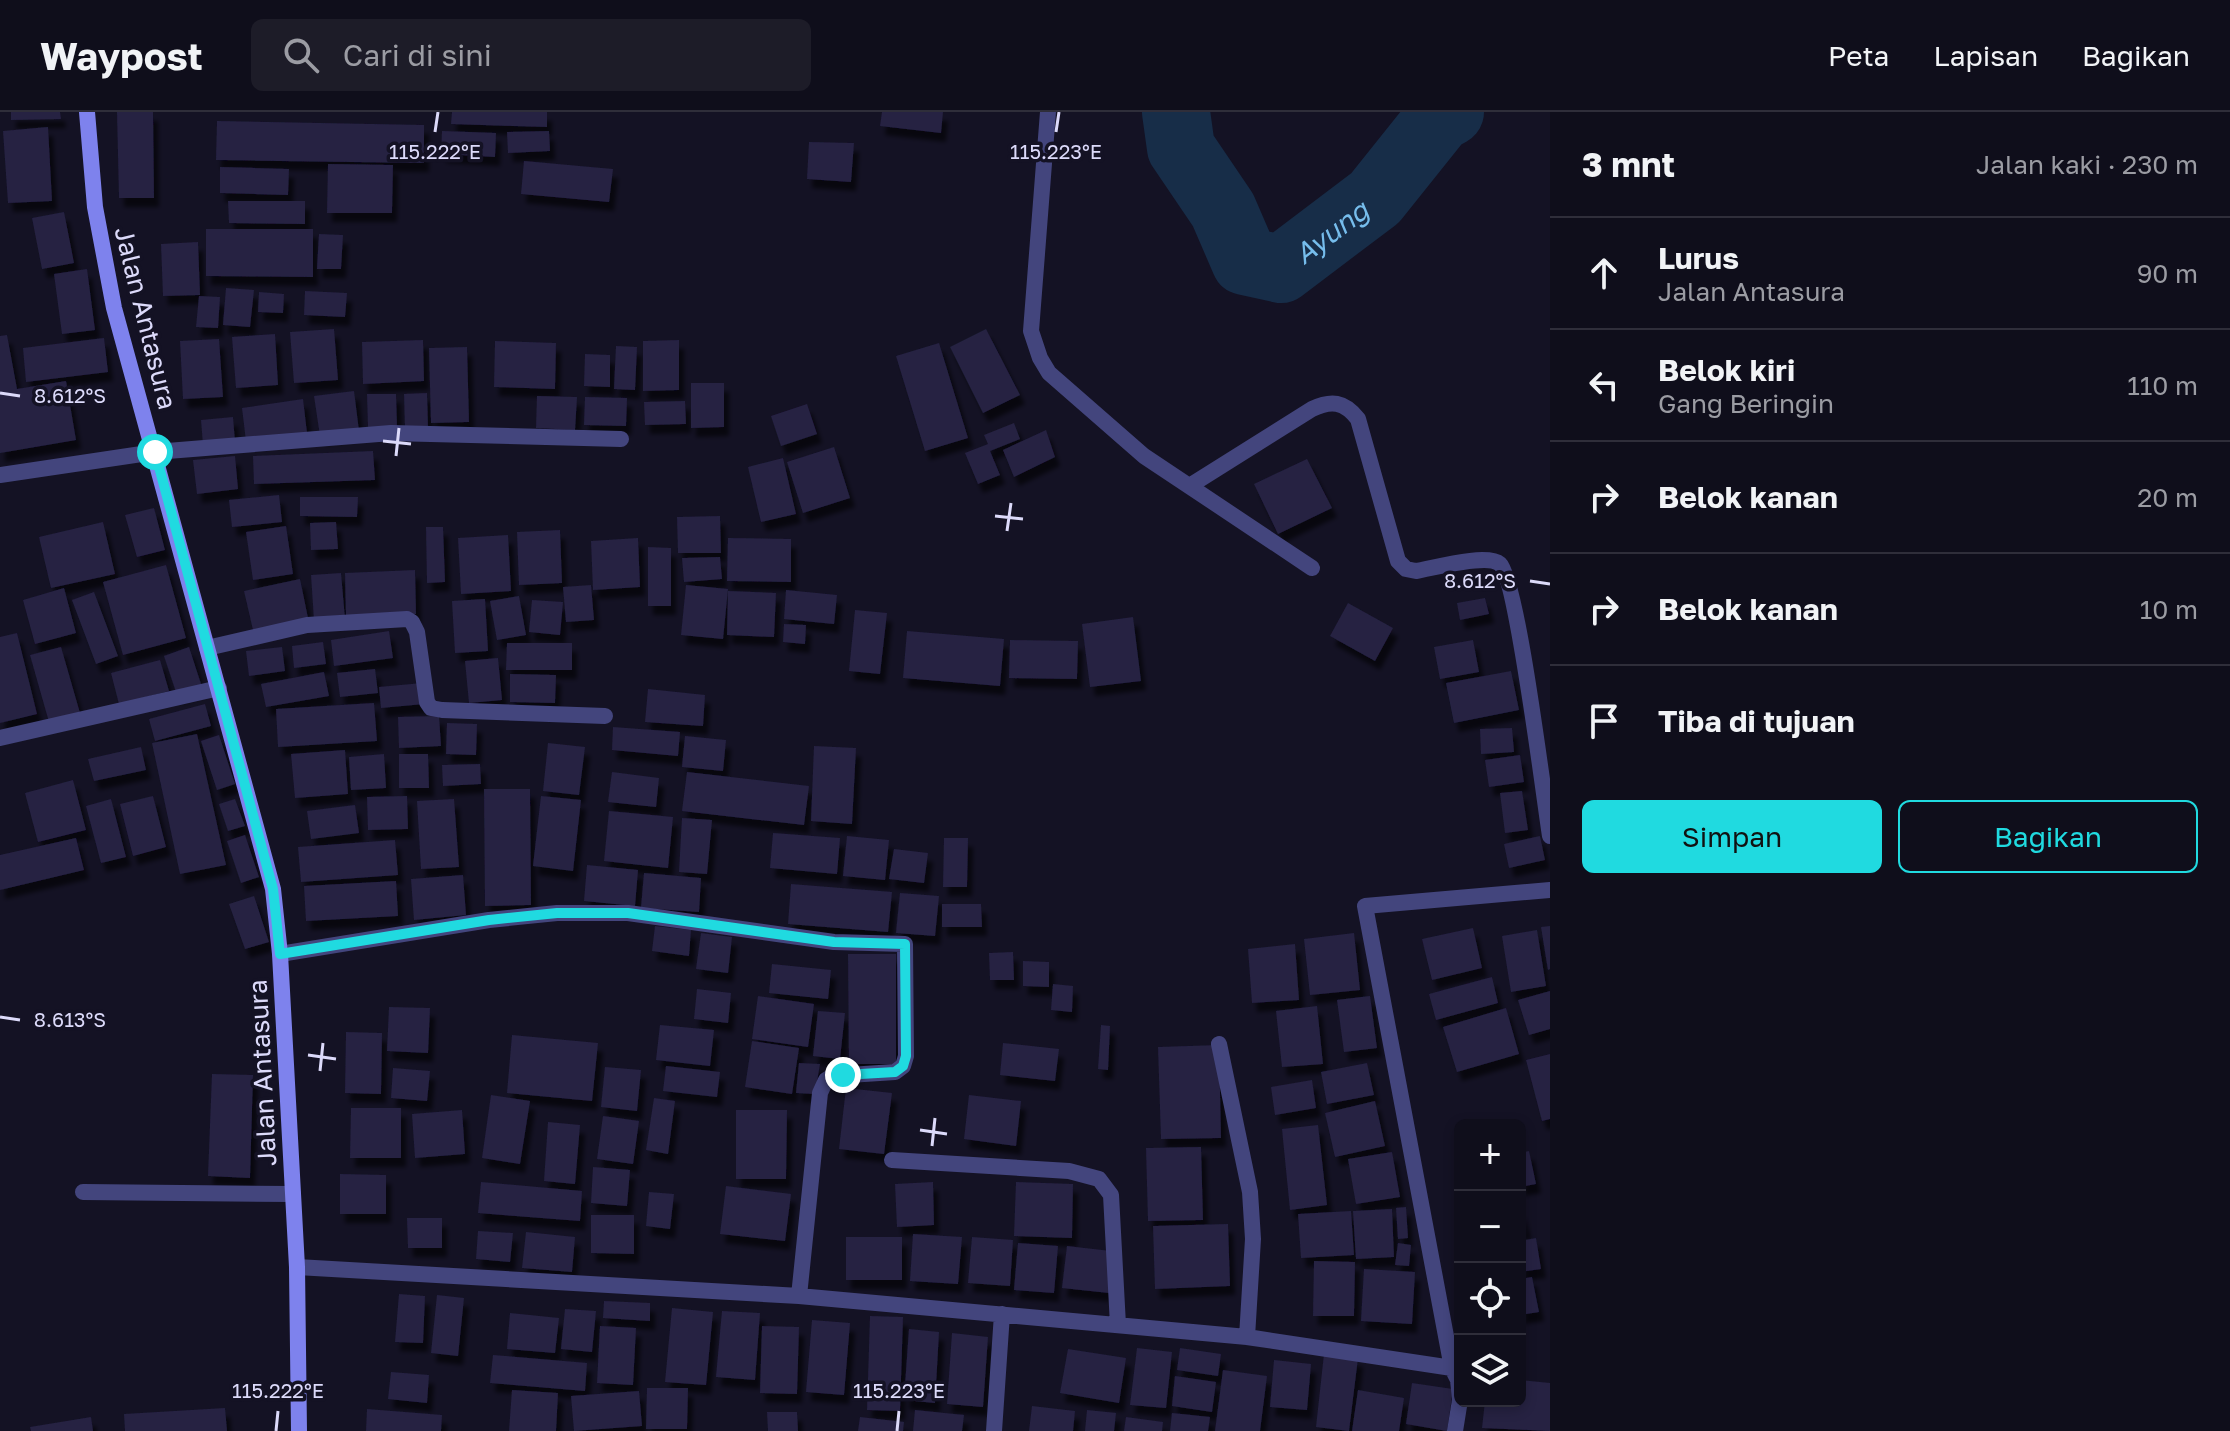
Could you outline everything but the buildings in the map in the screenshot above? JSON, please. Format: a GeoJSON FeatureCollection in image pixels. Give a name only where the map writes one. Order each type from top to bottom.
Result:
{"type":"FeatureCollection","features":[{"type":"Feature","properties":{"kind":"main road","name":"Jalan Antasura"},"geometry":{"type":"LineString","coordinates":[[87,112],[95,207],[114,308],[273,889],[280,954],[297,1267],[299,1431]]}},
{"type":"Feature","properties":{"kind":"street"},"geometry":{"type":"LineString","coordinates":[[1048,112],[1031,331],[1040,358],[1060,384],[1144,456],[1312,568]]}},
{"type":"Feature","properties":{"kind":"street"},"geometry":{"type":"LineString","coordinates":[[1191,485],[1312,409],[1326,403],[1338,403],[1350,409],[1358,419],[1398,561],[1406,569],[1416,571],[1486,558],[1498,562],[1506,573],[1519,632],[1550,836]]}},
{"type":"Feature","properties":{"kind":"street"},"geometry":{"type":"LineString","coordinates":[[0,475],[155,452],[391,433],[621,439]]}},
{"type":"Feature","properties":{"kind":"street"},"geometry":{"type":"LineString","coordinates":[[207,648],[307,625],[407,619],[417,632],[427,702],[431,708],[605,716]]}},
{"type":"Feature","properties":{"kind":"street"},"geometry":{"type":"LineString","coordinates":[[0,738],[219,688]]}},
{"type":"Feature","properties":{"kind":"street"},"geometry":{"type":"LineString","coordinates":[[1454,1372],[1365,906],[1550,890]]}},
{"type":"Feature","properties":{"kind":"street"},"geometry":{"type":"LineString","coordinates":[[280,954],[489,920],[557,913],[628,913],[834,942],[905,944],[906,1056],[903,1066],[895,1072],[833,1076],[826,1080],[820,1093],[799,1296]]}},
{"type":"Feature","properties":{"kind":"street"},"geometry":{"type":"LineString","coordinates":[[1219,1044],[1250,1192],[1253,1239],[1247,1337]]}},
{"type":"Feature","properties":{"kind":"street"},"geometry":{"type":"LineString","coordinates":[[892,1160],[1069,1171],[1099,1179],[1111,1195],[1118,1325]]}},
{"type":"Feature","properties":{"kind":"street"},"geometry":{"type":"LineString","coordinates":[[83,1192],[293,1194]]}},
{"type":"Feature","properties":{"kind":"street"},"geometry":{"type":"LineString","coordinates":[[297,1267],[799,1296],[1247,1337],[1452,1368]]}},
{"type":"Feature","properties":{"kind":"street"},"geometry":{"type":"LineString","coordinates":[[994,1431],[1002,1314]]}},
{"type":"Feature","properties":{"kind":"street"},"geometry":{"type":"LineString","coordinates":[[1455,1431],[1459,1407]]}},
{"type":"Feature","properties":{"kind":"waterway","name":"Ayung"},"geometry":{"type":"LineString","coordinates":[[1176,112],[1181,148],[1223,210],[1245,261],[1281,269],[1375,198],[1439,118],[1450,112]]}},
{"type":"Feature","properties":{"kind":"route"},"geometry":{"type":"LineString","coordinates":[[155,452],[273,889],[280,954],[489,920],[557,913],[628,913],[834,942],[905,944],[906,1056],[903,1066],[895,1072],[843,1075]]}}]}
